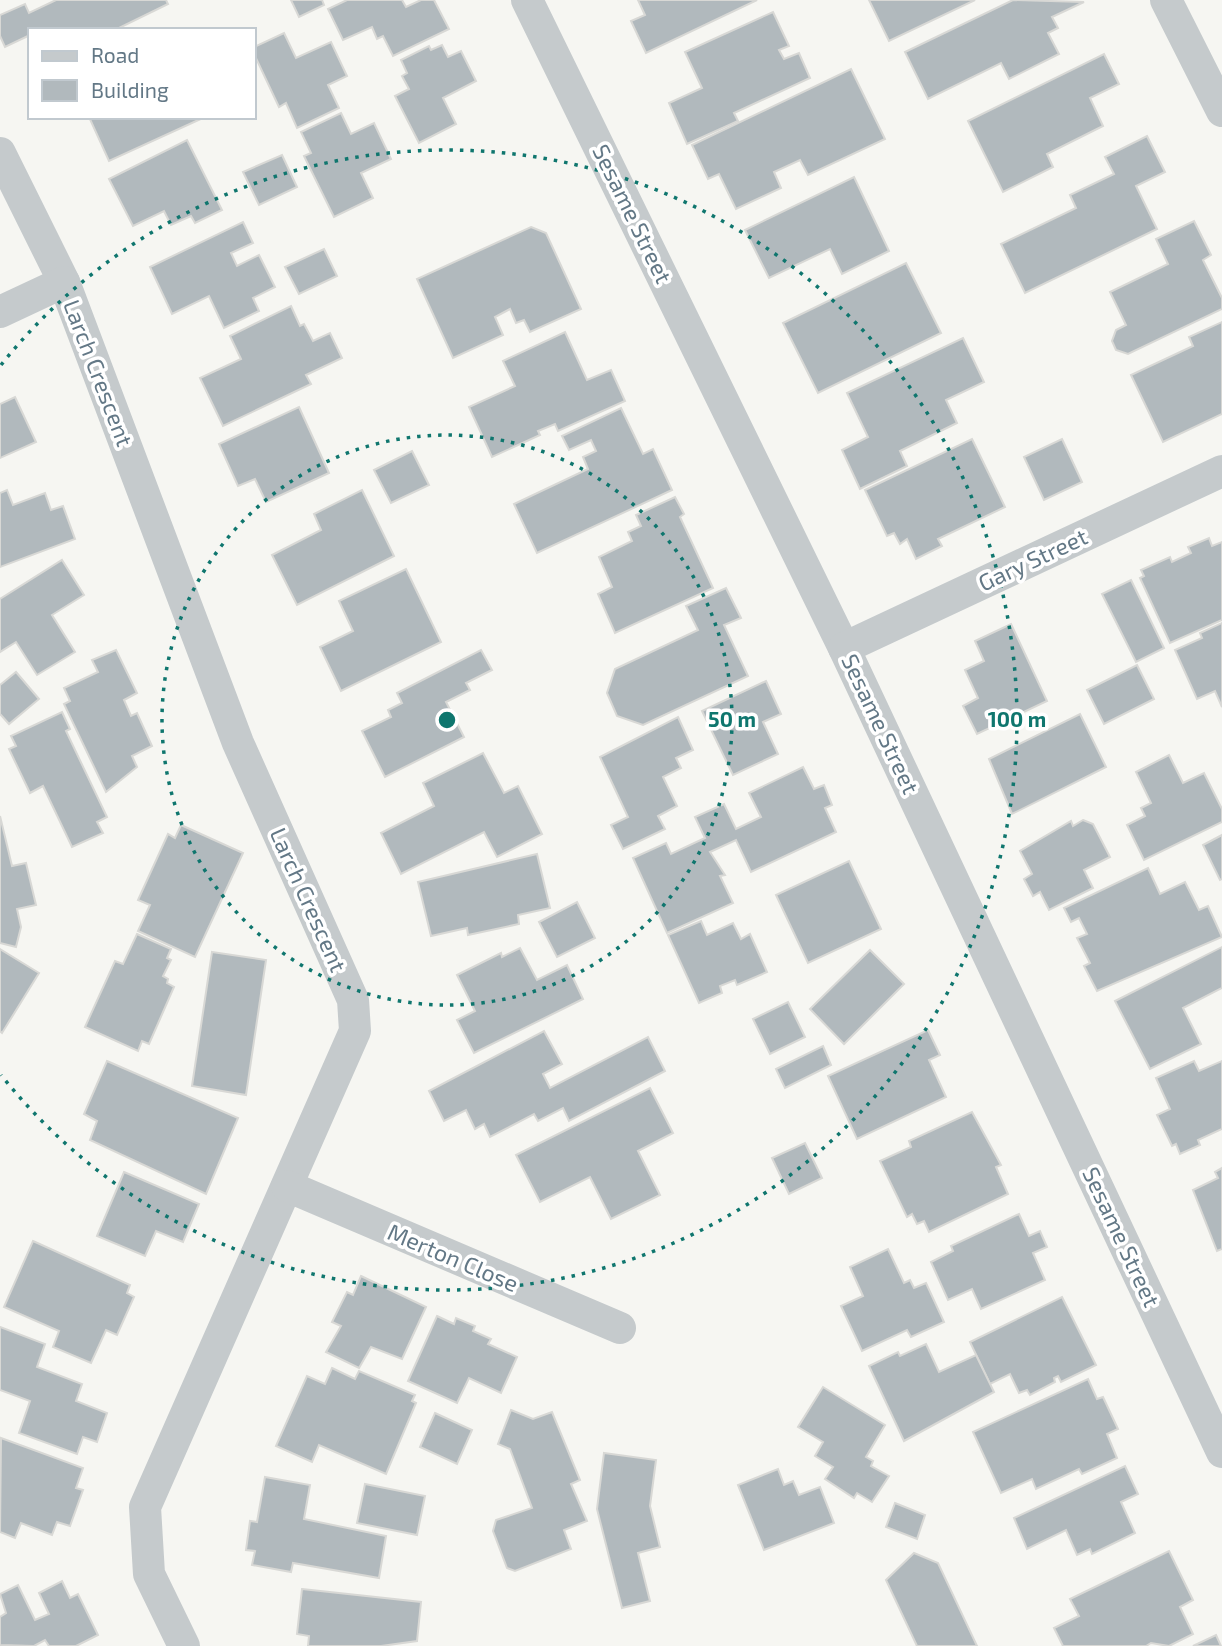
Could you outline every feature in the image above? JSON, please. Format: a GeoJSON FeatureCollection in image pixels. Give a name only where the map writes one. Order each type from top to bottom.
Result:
{"type":"FeatureCollection","features":[{"type":"Feature","properties":{"kind":"street","name":"Sesame Street"},"geometry":{"type":"LineString","coordinates":[[527,0],[844,648],[1222,1452]]}},
{"type":"Feature","properties":{"kind":"street"},"geometry":{"type":"LineString","coordinates":[[1166,0],[1222,111]]}},
{"type":"Feature","properties":{"kind":"street","name":"Larch Crescent"},"geometry":{"type":"LineString","coordinates":[[0,153],[64,282],[238,743],[353,1000],[355,1031],[145,1507],[149,1574],[184,1646]]}},
{"type":"Feature","properties":{"kind":"street"},"geometry":{"type":"LineString","coordinates":[[0,312],[64,282]]}},
{"type":"Feature","properties":{"kind":"street","name":"Gary Street"},"geometry":{"type":"LineString","coordinates":[[844,648],[1222,471]]}},
{"type":"Feature","properties":{"kind":"street","name":"Merton Close"},"geometry":{"type":"LineString","coordinates":[[287,1186],[620,1328]]}},
{"type":"Feature","properties":{"kind":"building"},"geometry":{"type":"Polygon","coordinates":[[[56,0],[166,0],[168,4],[119,28],[28,28],[28,36],[5,47],[0,36],[0,15],[25,4],[29,13],[56,0]]]}},
{"type":"Feature","properties":{"kind":"building"},"geometry":{"type":"Polygon","coordinates":[[[291,0],[322,0],[324,5],[299,17],[291,0]]]}},
{"type":"Feature","properties":{"kind":"building"},"geometry":{"type":"Polygon","coordinates":[[[347,0],[402,0],[406,7],[421,0],[434,0],[449,29],[393,56],[383,36],[377,39],[372,27],[343,40],[328,9],[347,0]]]}},
{"type":"Feature","properties":{"kind":"building"},"geometry":{"type":"Polygon","coordinates":[[[638,0],[757,0],[646,53],[631,21],[645,15],[638,0]]]}},
{"type":"Feature","properties":{"kind":"building"},"geometry":{"type":"Polygon","coordinates":[[[869,0],[975,0],[889,41],[869,0]]]}},
{"type":"Feature","properties":{"kind":"building"},"geometry":{"type":"Polygon","coordinates":[[[1013,0],[1084,2],[1052,17],[1058,28],[1048,33],[1059,54],[1009,79],[1001,63],[928,99],[905,52],[1013,0]]]}},
{"type":"Feature","properties":{"kind":"building"},"geometry":{"type":"Polygon","coordinates":[[[773,12],[789,46],[779,50],[784,59],[799,53],[810,78],[734,113],[738,121],[687,144],[669,103],[702,88],[685,52],[773,12]]]}},
{"type":"Feature","properties":{"kind":"building"},"geometry":{"type":"Polygon","coordinates":[[[284,33],[296,58],[331,42],[347,76],[328,85],[339,108],[297,128],[286,103],[279,107],[256,58],[256,46],[284,33]]]}},
{"type":"Feature","properties":{"kind":"building"},"geometry":{"type":"Polygon","coordinates":[[[442,45],[448,57],[461,51],[476,81],[443,98],[456,124],[419,143],[395,96],[409,89],[402,76],[407,73],[401,60],[429,46],[431,50],[442,45]]]}},
{"type":"Feature","properties":{"kind":"building"},"geometry":{"type":"Polygon","coordinates":[[[1104,54],[1119,84],[1090,98],[1103,126],[1047,154],[1053,167],[1003,192],[968,121],[1104,54]]]}},
{"type":"Feature","properties":{"kind":"building"},"geometry":{"type":"Polygon","coordinates":[[[851,69],[885,139],[808,175],[800,160],[774,172],[781,188],[736,209],[719,174],[708,179],[692,145],[851,69]]]}},
{"type":"Feature","properties":{"kind":"building"},"geometry":{"type":"Polygon","coordinates":[[[341,113],[351,134],[374,123],[391,159],[361,173],[373,198],[334,217],[304,156],[311,153],[301,132],[341,113]]]}},
{"type":"Feature","properties":{"kind":"building"},"geometry":{"type":"Polygon","coordinates":[[[90,119],[201,119],[109,161],[90,119]]]}},
{"type":"Feature","properties":{"kind":"building"},"geometry":{"type":"Polygon","coordinates":[[[1147,136],[1165,172],[1136,186],[1157,229],[1025,293],[1001,244],[1076,208],[1070,195],[1114,174],[1105,157],[1147,136]]]}},
{"type":"Feature","properties":{"kind":"building"},"geometry":{"type":"Polygon","coordinates":[[[187,140],[222,210],[195,223],[191,216],[171,225],[164,211],[133,226],[109,179],[187,140]]]}},
{"type":"Feature","properties":{"kind":"building"},"geometry":{"type":"Polygon","coordinates":[[[282,155],[297,187],[259,205],[243,172],[282,155]]]}},
{"type":"Feature","properties":{"kind":"building"},"geometry":{"type":"Polygon","coordinates":[[[854,177],[889,251],[842,274],[830,249],[769,278],[745,230],[854,177]]]}},
{"type":"Feature","properties":{"kind":"building"},"geometry":{"type":"Polygon","coordinates":[[[1194,221],[1211,255],[1203,260],[1222,298],[1222,309],[1128,354],[1116,350],[1112,341],[1116,330],[1126,325],[1110,292],[1168,264],[1156,239],[1194,221]]]}},
{"type":"Feature","properties":{"kind":"building"},"geometry":{"type":"Polygon","coordinates":[[[243,222],[253,243],[231,253],[237,266],[259,255],[275,287],[253,298],[259,311],[224,328],[209,296],[172,314],[150,267],[243,222]]]}},
{"type":"Feature","properties":{"kind":"building"},"geometry":{"type":"Polygon","coordinates":[[[531,227],[546,233],[581,309],[530,332],[524,320],[516,323],[510,309],[495,317],[503,335],[453,358],[417,279],[531,227]]]}},
{"type":"Feature","properties":{"kind":"building"},"geometry":{"type":"Polygon","coordinates":[[[324,249],[337,276],[299,294],[285,267],[324,249]]]}},
{"type":"Feature","properties":{"kind":"building"},"geometry":{"type":"Polygon","coordinates":[[[906,263],[941,333],[818,393],[783,323],[906,263]]]}},
{"type":"Feature","properties":{"kind":"building"},"geometry":{"type":"Polygon","coordinates":[[[291,306],[300,326],[304,324],[313,341],[330,333],[342,358],[306,375],[311,384],[223,426],[200,378],[241,359],[230,336],[291,306]]]}},
{"type":"Feature","properties":{"kind":"building"},"geometry":{"type":"Polygon","coordinates":[[[1222,322],[1222,414],[1163,442],[1131,375],[1193,346],[1189,337],[1222,322]]]}},
{"type":"Feature","properties":{"kind":"building"},"geometry":{"type":"Polygon","coordinates":[[[565,332],[587,380],[611,370],[625,401],[558,431],[555,424],[538,431],[540,435],[492,457],[469,407],[515,386],[503,361],[565,332]]]}},
{"type":"Feature","properties":{"kind":"building"},"geometry":{"type":"Polygon","coordinates":[[[963,338],[984,382],[946,400],[957,423],[900,451],[907,466],[860,489],[842,450],[868,437],[847,393],[963,338]]]}},
{"type":"Feature","properties":{"kind":"building"},"geometry":{"type":"Polygon","coordinates":[[[15,397],[36,442],[0,458],[0,404],[15,397]]]}},
{"type":"Feature","properties":{"kind":"building"},"geometry":{"type":"Polygon","coordinates":[[[299,407],[329,473],[266,502],[255,479],[238,486],[219,444],[299,407]]]}},
{"type":"Feature","properties":{"kind":"building"},"geometry":{"type":"Polygon","coordinates":[[[621,408],[643,454],[653,449],[672,490],[537,553],[514,504],[588,469],[583,457],[596,451],[591,440],[569,450],[562,436],[621,408]]]}},
{"type":"Feature","properties":{"kind":"building"},"geometry":{"type":"Polygon","coordinates":[[[972,439],[1005,507],[938,539],[942,546],[916,559],[907,539],[900,544],[894,533],[887,536],[865,490],[972,439]]]}},
{"type":"Feature","properties":{"kind":"building"},"geometry":{"type":"Polygon","coordinates":[[[1062,439],[1082,482],[1044,500],[1024,457],[1062,439]]]}},
{"type":"Feature","properties":{"kind":"building"},"geometry":{"type":"Polygon","coordinates":[[[412,451],[429,485],[391,503],[374,470],[412,451]]]}},
{"type":"Feature","properties":{"kind":"building"},"geometry":{"type":"Polygon","coordinates":[[[7,490],[13,505],[45,493],[51,510],[63,506],[75,539],[0,567],[0,493],[7,490]]]}},
{"type":"Feature","properties":{"kind":"building"},"geometry":{"type":"Polygon","coordinates":[[[362,490],[394,556],[297,605],[272,555],[321,530],[314,514],[362,490]]]}},
{"type":"Feature","properties":{"kind":"building"},"geometry":{"type":"Polygon","coordinates":[[[675,497],[684,514],[680,517],[713,588],[615,633],[598,594],[612,587],[599,557],[632,541],[628,532],[641,526],[636,515],[675,497]]]}},
{"type":"Feature","properties":{"kind":"building"},"geometry":{"type":"Polygon","coordinates":[[[1209,538],[1212,546],[1222,542],[1222,620],[1170,643],[1140,578],[1144,576],[1141,570],[1170,557],[1172,562],[1191,553],[1188,547],[1209,538]]]}},
{"type":"Feature","properties":{"kind":"building"},"geometry":{"type":"Polygon","coordinates":[[[62,560],[84,595],[52,615],[75,652],[37,675],[16,642],[0,652],[0,599],[62,560]]]}},
{"type":"Feature","properties":{"kind":"building"},"geometry":{"type":"Polygon","coordinates":[[[406,569],[441,642],[341,691],[320,647],[353,631],[339,601],[406,569]]]}},
{"type":"Feature","properties":{"kind":"building"},"geometry":{"type":"Polygon","coordinates":[[[1131,580],[1164,648],[1136,662],[1102,594],[1131,580]]]}},
{"type":"Feature","properties":{"kind":"building"},"geometry":{"type":"Polygon","coordinates":[[[726,588],[741,618],[724,625],[748,676],[643,725],[617,716],[607,693],[615,669],[698,630],[686,606],[726,588]]]}},
{"type":"Feature","properties":{"kind":"building"},"geometry":{"type":"Polygon","coordinates":[[[1222,623],[1222,707],[1215,691],[1197,699],[1175,650],[1202,638],[1200,633],[1222,623]]]}},
{"type":"Feature","properties":{"kind":"building"},"geometry":{"type":"Polygon","coordinates":[[[1011,624],[1047,701],[977,734],[963,706],[978,698],[965,670],[984,661],[975,641],[1011,624]]]}},
{"type":"Feature","properties":{"kind":"building"},"geometry":{"type":"Polygon","coordinates":[[[116,650],[137,693],[124,700],[131,716],[137,713],[152,746],[132,756],[137,767],[106,792],[64,704],[70,701],[64,688],[98,672],[92,660],[116,650]]]}},
{"type":"Feature","properties":{"kind":"building"},"geometry":{"type":"Polygon","coordinates":[[[481,650],[492,670],[466,683],[470,690],[446,702],[464,737],[385,777],[362,731],[391,717],[388,710],[402,703],[397,693],[481,650]]]}},
{"type":"Feature","properties":{"kind":"building"},"geometry":{"type":"Polygon","coordinates":[[[1137,665],[1154,699],[1104,724],[1087,690],[1137,665]]]}},
{"type":"Feature","properties":{"kind":"building"},"geometry":{"type":"Polygon","coordinates":[[[16,672],[39,699],[9,724],[0,714],[0,685],[16,672]]]}},
{"type":"Feature","properties":{"kind":"building"},"geometry":{"type":"Polygon","coordinates":[[[766,681],[781,714],[763,722],[778,754],[733,775],[702,711],[766,681]]]}},
{"type":"Feature","properties":{"kind":"building"},"geometry":{"type":"Polygon","coordinates":[[[62,712],[70,729],[66,731],[107,817],[97,822],[103,833],[72,847],[43,786],[30,793],[9,749],[16,746],[11,736],[62,712]]]}},
{"type":"Feature","properties":{"kind":"building"},"geometry":{"type":"Polygon","coordinates":[[[1080,714],[1106,767],[1012,814],[989,759],[1080,714]]]}},
{"type":"Feature","properties":{"kind":"building"},"geometry":{"type":"Polygon","coordinates":[[[678,717],[693,750],[676,758],[681,768],[663,777],[677,806],[658,816],[665,829],[623,849],[611,825],[628,817],[600,757],[678,717]]]}},
{"type":"Feature","properties":{"kind":"building"},"geometry":{"type":"Polygon","coordinates":[[[483,753],[504,793],[518,786],[542,834],[497,857],[484,832],[401,874],[381,833],[434,806],[423,783],[483,753]]]}},
{"type":"Feature","properties":{"kind":"building"},"geometry":{"type":"Polygon","coordinates":[[[1169,755],[1183,783],[1204,773],[1222,809],[1222,822],[1144,860],[1127,825],[1145,816],[1141,808],[1151,803],[1136,772],[1169,755]]]}},
{"type":"Feature","properties":{"kind":"building"},"geometry":{"type":"Polygon","coordinates":[[[803,767],[814,789],[824,785],[832,805],[825,808],[836,832],[751,872],[736,840],[710,852],[725,875],[720,876],[733,903],[667,933],[633,858],[666,843],[671,854],[705,838],[695,817],[724,804],[736,829],[761,817],[749,793],[803,767]]]}},
{"type":"Feature","properties":{"kind":"building"},"geometry":{"type":"Polygon","coordinates":[[[0,816],[12,866],[26,863],[36,905],[17,909],[21,927],[16,947],[0,943],[0,816]]]}},
{"type":"Feature","properties":{"kind":"building"},"geometry":{"type":"Polygon","coordinates":[[[1083,820],[1093,824],[1110,857],[1084,870],[1093,888],[1049,910],[1040,892],[1033,896],[1024,879],[1032,874],[1020,851],[1071,821],[1073,826],[1083,820]]]}},
{"type":"Feature","properties":{"kind":"building"},"geometry":{"type":"Polygon","coordinates":[[[181,825],[243,853],[195,957],[138,931],[150,905],[138,900],[168,834],[175,838],[181,825]]]}},
{"type":"Feature","properties":{"kind":"building"},"geometry":{"type":"Polygon","coordinates":[[[1222,835],[1222,879],[1220,880],[1203,845],[1222,835]]]}},
{"type":"Feature","properties":{"kind":"building"},"geometry":{"type":"Polygon","coordinates":[[[537,854],[550,908],[518,915],[519,924],[468,935],[467,928],[431,936],[418,882],[537,854]]]}},
{"type":"Feature","properties":{"kind":"building"},"geometry":{"type":"Polygon","coordinates":[[[849,861],[881,929],[808,963],[776,895],[849,861]]]}},
{"type":"Feature","properties":{"kind":"building"},"geometry":{"type":"Polygon","coordinates":[[[1148,868],[1160,894],[1185,882],[1199,910],[1208,906],[1222,937],[1097,991],[1084,966],[1090,963],[1077,938],[1087,934],[1079,918],[1071,922],[1064,908],[1148,868]]]}},
{"type":"Feature","properties":{"kind":"building"},"geometry":{"type":"Polygon","coordinates":[[[577,902],[595,938],[557,957],[539,922],[577,902]]]}},
{"type":"Feature","properties":{"kind":"building"},"geometry":{"type":"Polygon","coordinates":[[[701,921],[707,935],[733,923],[741,939],[750,934],[767,972],[737,985],[735,980],[720,986],[722,993],[699,1003],[668,935],[701,921]]]}},
{"type":"Feature","properties":{"kind":"building"},"geometry":{"type":"Polygon","coordinates":[[[137,934],[171,949],[167,958],[171,960],[163,976],[168,979],[167,983],[174,987],[149,1044],[142,1041],[138,1051],[85,1027],[115,961],[123,964],[137,934]]]}},
{"type":"Feature","properties":{"kind":"building"},"geometry":{"type":"Polygon","coordinates":[[[1222,947],[1222,988],[1183,1008],[1201,1044],[1150,1069],[1115,1001],[1222,947]]]}},
{"type":"Feature","properties":{"kind":"building"},"geometry":{"type":"Polygon","coordinates":[[[520,948],[537,980],[567,965],[583,999],[474,1053],[457,1020],[475,1011],[457,975],[501,953],[502,957],[520,948]]]}},
{"type":"Feature","properties":{"kind":"building"},"geometry":{"type":"Polygon","coordinates":[[[0,949],[39,973],[2,1033],[0,1031],[0,949]]]}},
{"type":"Feature","properties":{"kind":"building"},"geometry":{"type":"Polygon","coordinates":[[[870,950],[904,984],[844,1044],[810,1009],[870,950]]]}},
{"type":"Feature","properties":{"kind":"building"},"geometry":{"type":"Polygon","coordinates":[[[212,952],[266,960],[246,1095],[192,1086],[212,952]]]}},
{"type":"Feature","properties":{"kind":"building"},"geometry":{"type":"Polygon","coordinates":[[[788,1002],[805,1037],[770,1054],[753,1019],[788,1002]]]}},
{"type":"Feature","properties":{"kind":"building"},"geometry":{"type":"Polygon","coordinates":[[[928,1030],[940,1055],[929,1060],[946,1097],[857,1139],[828,1076],[928,1030]]]}},
{"type":"Feature","properties":{"kind":"building"},"geometry":{"type":"Polygon","coordinates":[[[544,1031],[562,1064],[543,1074],[550,1088],[648,1037],[665,1071],[569,1121],[563,1108],[538,1121],[534,1114],[490,1137],[484,1124],[475,1129],[466,1110],[444,1121],[429,1091],[544,1031]]]}},
{"type":"Feature","properties":{"kind":"building"},"geometry":{"type":"Polygon","coordinates":[[[823,1046],[831,1065],[785,1088],[776,1069],[823,1046]]]}},
{"type":"Feature","properties":{"kind":"building"},"geometry":{"type":"Polygon","coordinates":[[[107,1061],[238,1118],[206,1194],[90,1140],[97,1121],[84,1114],[107,1061]]]}},
{"type":"Feature","properties":{"kind":"building"},"geometry":{"type":"Polygon","coordinates":[[[1194,1061],[1199,1071],[1222,1061],[1222,1129],[1198,1140],[1200,1145],[1180,1154],[1176,1144],[1172,1146],[1157,1115],[1170,1109],[1156,1078],[1194,1061]]]}},
{"type":"Feature","properties":{"kind":"building"},"geometry":{"type":"Polygon","coordinates":[[[650,1088],[673,1133],[638,1151],[660,1195],[611,1219],[590,1177],[540,1202],[516,1155],[650,1088]]]}},
{"type":"Feature","properties":{"kind":"building"},"geometry":{"type":"Polygon","coordinates":[[[972,1112],[1001,1165],[996,1167],[1008,1194],[929,1232],[924,1221],[917,1224],[912,1214],[907,1217],[880,1161],[911,1147],[909,1141],[972,1112]]]}},
{"type":"Feature","properties":{"kind":"building"},"geometry":{"type":"Polygon","coordinates":[[[805,1143],[822,1178],[789,1194],[772,1158],[805,1143]]]}},
{"type":"Feature","properties":{"kind":"building"},"geometry":{"type":"Polygon","coordinates":[[[1222,1168],[1222,1249],[1217,1251],[1193,1190],[1218,1178],[1215,1172],[1222,1168]]]}},
{"type":"Feature","properties":{"kind":"building"},"geometry":{"type":"Polygon","coordinates":[[[124,1172],[199,1204],[183,1242],[156,1231],[145,1256],[97,1236],[124,1172]]]}},
{"type":"Feature","properties":{"kind":"building"},"geometry":{"type":"Polygon","coordinates":[[[1019,1214],[1029,1236],[1040,1231],[1047,1247],[1033,1253],[1045,1280],[981,1309],[972,1289],[948,1300],[931,1262],[953,1251],[951,1246],[1019,1214]]]}},
{"type":"Feature","properties":{"kind":"building"},"geometry":{"type":"Polygon","coordinates":[[[33,1241],[130,1285],[127,1293],[134,1297],[117,1335],[106,1330],[91,1363],[53,1347],[59,1331],[4,1307],[33,1241]]]}},
{"type":"Feature","properties":{"kind":"building"},"geometry":{"type":"Polygon","coordinates":[[[888,1249],[904,1283],[910,1280],[914,1288],[926,1283],[944,1322],[911,1337],[907,1330],[862,1351],[841,1306],[863,1296],[850,1267],[888,1249]]]}},
{"type":"Feature","properties":{"kind":"building"},"geometry":{"type":"Polygon","coordinates":[[[361,1276],[426,1307],[402,1359],[371,1347],[359,1368],[326,1352],[341,1326],[332,1322],[347,1292],[353,1295],[361,1276]]]}},
{"type":"Feature","properties":{"kind":"building"},"geometry":{"type":"Polygon","coordinates":[[[1062,1297],[1096,1365],[1061,1382],[1058,1376],[1054,1378],[1055,1382],[1030,1395],[1027,1390],[1019,1393],[1010,1374],[990,1384],[970,1342],[1062,1297]]]}},
{"type":"Feature","properties":{"kind":"building"},"geometry":{"type":"Polygon","coordinates":[[[437,1316],[454,1324],[456,1318],[475,1326],[473,1331],[491,1339],[488,1344],[517,1357],[501,1393],[469,1378],[457,1403],[408,1381],[437,1316]]]}},
{"type":"Feature","properties":{"kind":"building"},"geometry":{"type":"Polygon","coordinates":[[[0,1327],[45,1344],[37,1367],[82,1384],[76,1401],[107,1413],[97,1442],[83,1437],[77,1454],[19,1433],[30,1401],[0,1390],[0,1327]]]}},
{"type":"Feature","properties":{"kind":"building"},"geometry":{"type":"Polygon","coordinates":[[[926,1344],[939,1372],[976,1355],[994,1392],[904,1441],[869,1366],[898,1352],[900,1356],[926,1344]]]}},
{"type":"Feature","properties":{"kind":"building"},"geometry":{"type":"Polygon","coordinates":[[[332,1368],[355,1379],[359,1371],[415,1395],[412,1401],[416,1403],[386,1474],[319,1445],[312,1462],[276,1446],[307,1376],[325,1384],[332,1368]]]}},
{"type":"Feature","properties":{"kind":"building"},"geometry":{"type":"Polygon","coordinates":[[[1088,1379],[1097,1399],[1103,1397],[1118,1429],[1107,1434],[1117,1458],[1082,1474],[1079,1469],[1036,1489],[1032,1479],[1001,1493],[973,1432],[1088,1379]]]}},
{"type":"Feature","properties":{"kind":"building"},"geometry":{"type":"Polygon","coordinates":[[[823,1387],[885,1425],[866,1457],[873,1461],[871,1466],[889,1476],[872,1502],[857,1493],[854,1498],[825,1479],[833,1467],[815,1456],[823,1442],[798,1427],[823,1387]]]}},
{"type":"Feature","properties":{"kind":"building"},"geometry":{"type":"Polygon","coordinates":[[[511,1410],[533,1419],[552,1412],[580,1480],[571,1484],[587,1521],[564,1530],[571,1549],[515,1571],[507,1568],[493,1531],[496,1520],[532,1508],[510,1449],[498,1444],[511,1410]]]}},
{"type":"Feature","properties":{"kind":"building"},"geometry":{"type":"Polygon","coordinates":[[[435,1413],[472,1430],[457,1464],[420,1447],[435,1413]]]}},
{"type":"Feature","properties":{"kind":"building"},"geometry":{"type":"Polygon","coordinates":[[[1,1438],[83,1468],[76,1488],[83,1490],[70,1526],[57,1522],[52,1535],[21,1523],[15,1538],[0,1532],[1,1438]]]}},
{"type":"Feature","properties":{"kind":"building"},"geometry":{"type":"Polygon","coordinates":[[[604,1453],[656,1460],[650,1506],[660,1547],[638,1553],[650,1601],[622,1608],[597,1509],[604,1453]]]}},
{"type":"Feature","properties":{"kind":"building"},"geometry":{"type":"Polygon","coordinates":[[[1125,1466],[1138,1494],[1121,1502],[1135,1533],[1092,1554],[1090,1549],[1077,1555],[1066,1530],[1027,1549],[1014,1518],[1125,1466]]]}},
{"type":"Feature","properties":{"kind":"building"},"geometry":{"type":"Polygon","coordinates":[[[778,1469],[784,1485],[793,1481],[799,1495],[820,1487],[834,1523],[764,1550],[738,1485],[778,1469]]]}},
{"type":"Feature","properties":{"kind":"building"},"geometry":{"type":"Polygon","coordinates":[[[265,1477],[310,1485],[304,1519],[386,1536],[379,1578],[293,1563],[291,1572],[252,1565],[255,1551],[246,1550],[250,1521],[257,1522],[265,1477]]]}},
{"type":"Feature","properties":{"kind":"building"},"geometry":{"type":"Polygon","coordinates":[[[365,1484],[425,1496],[417,1535],[357,1523],[365,1484]]]}},
{"type":"Feature","properties":{"kind":"building"},"geometry":{"type":"Polygon","coordinates":[[[895,1503],[925,1515],[917,1539],[886,1527],[895,1503]]]}},
{"type":"Feature","properties":{"kind":"building"},"geometry":{"type":"Polygon","coordinates":[[[1169,1551],[1193,1600],[1180,1607],[1193,1634],[1169,1646],[1151,1643],[1146,1646],[1063,1646],[1054,1628],[1079,1616],[1070,1599],[1169,1551]]]}},
{"type":"Feature","properties":{"kind":"building"},"geometry":{"type":"Polygon","coordinates":[[[914,1553],[938,1563],[977,1646],[917,1646],[886,1580],[914,1553]]]}},
{"type":"Feature","properties":{"kind":"building"},"geometry":{"type":"Polygon","coordinates":[[[62,1581],[70,1598],[78,1594],[98,1635],[76,1646],[49,1646],[45,1640],[34,1646],[0,1645],[0,1617],[6,1613],[0,1594],[18,1585],[35,1620],[49,1614],[39,1593],[62,1581]]]}},
{"type":"Feature","properties":{"kind":"building"},"geometry":{"type":"Polygon","coordinates":[[[302,1589],[421,1602],[417,1641],[381,1646],[308,1646],[309,1636],[297,1634],[302,1589]]]}},
{"type":"Feature","properties":{"kind":"building"},"geometry":{"type":"Polygon","coordinates":[[[1216,1635],[1221,1646],[1193,1646],[1216,1635]]]}}]}
